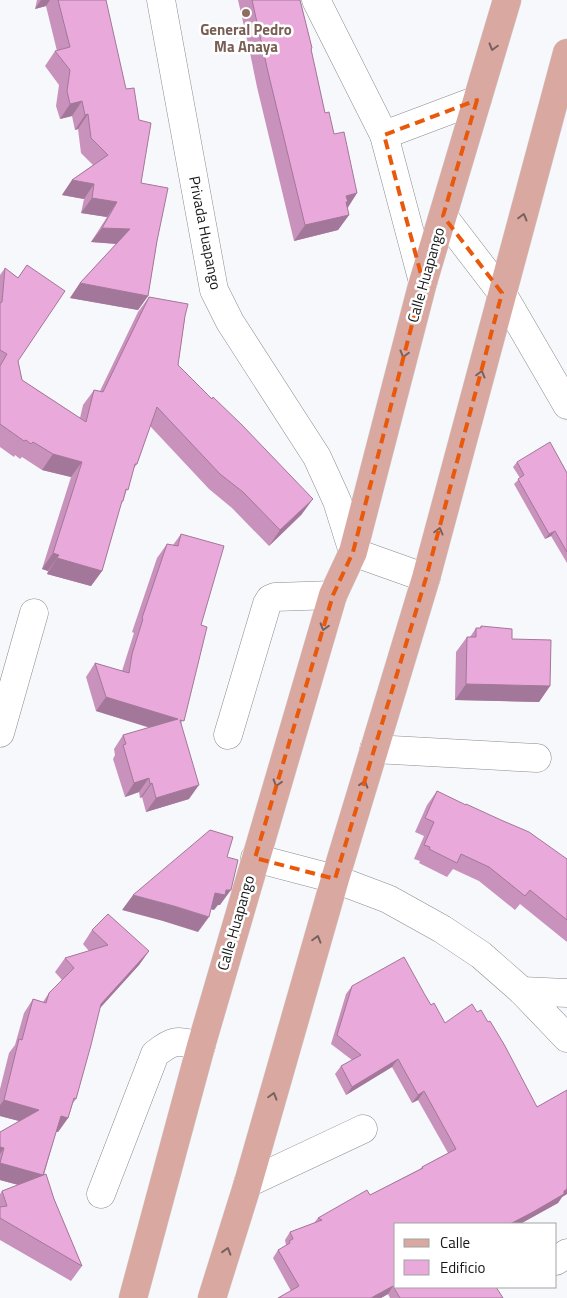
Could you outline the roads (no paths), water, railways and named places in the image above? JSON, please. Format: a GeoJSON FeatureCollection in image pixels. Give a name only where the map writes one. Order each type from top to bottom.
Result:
{"type":"FeatureCollection","features":[{"type":"Feature","properties":{"kind":"main road","name":"Calle Huapango"},"geometry":{"type":"LineString","coordinates":[[133,1298],[201,1046],[255,858],[333,594],[352,552],[423,282],[507,0]]}},
{"type":"Feature","properties":{"kind":"main road"},"geometry":{"type":"LineString","coordinates":[[212,1298],[248,1182],[334,879],[426,578],[567,53]]}},
{"type":"Feature","properties":{"kind":"street","name":"Privada Huapango"},"geometry":{"type":"LineString","coordinates":[[162,0],[214,290],[230,322],[317,457],[337,501],[352,552]]}},
{"type":"Feature","properties":{"kind":"street"},"geometry":{"type":"LineString","coordinates":[[316,0],[384,135],[423,282]]}},
{"type":"Feature","properties":{"kind":"street"},"geometry":{"type":"LineString","coordinates":[[384,135],[477,100]]}},
{"type":"Feature","properties":{"kind":"street"},"geometry":{"type":"LineString","coordinates":[[443,216],[502,293],[567,405]]}},
{"type":"Feature","properties":{"kind":"street"},"geometry":{"type":"LineString","coordinates":[[352,552],[426,578]]}},
{"type":"Feature","properties":{"kind":"street"},"geometry":{"type":"LineString","coordinates":[[228,735],[270,599],[275,597],[333,594]]}},
{"type":"Feature","properties":{"kind":"street"},"geometry":{"type":"LineString","coordinates":[[0,733],[34,613]]}},
{"type":"Feature","properties":{"kind":"street"},"geometry":{"type":"LineString","coordinates":[[374,748],[538,758]]}},
{"type":"Feature","properties":{"kind":"street"},"geometry":{"type":"LineString","coordinates":[[255,858],[334,879],[388,899],[442,929],[481,955],[522,991],[567,1038]]}},
{"type":"Feature","properties":{"kind":"street"},"geometry":{"type":"LineString","coordinates":[[522,991],[567,993]]}},
{"type":"Feature","properties":{"kind":"street"},"geometry":{"type":"LineString","coordinates":[[101,1194],[155,1054],[165,1046],[176,1041],[201,1046]]}},
{"type":"Feature","properties":{"kind":"street"},"geometry":{"type":"LineString","coordinates":[[248,1182],[363,1129]]}},
{"type":"Feature","properties":{"kind":"place","name":"General Pedro Ma Anaya"},"geometry":{"type":"Point","coordinates":[246,13]}}]}
